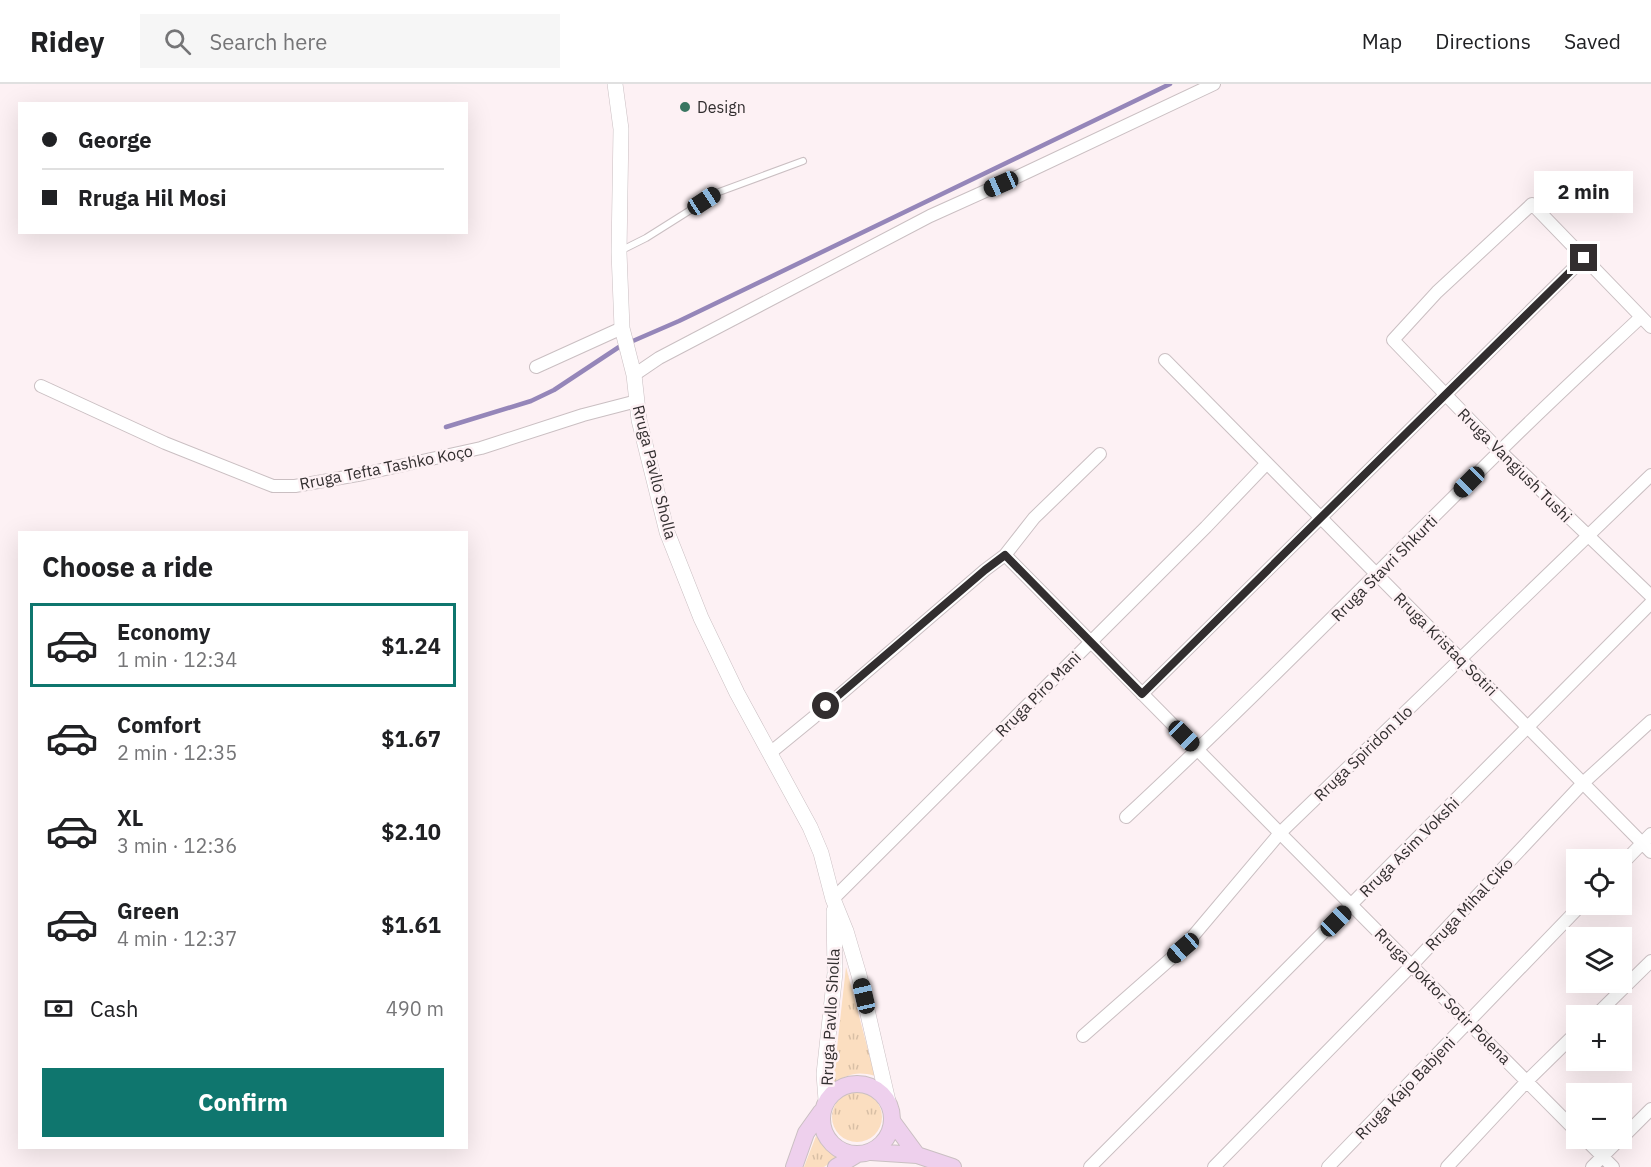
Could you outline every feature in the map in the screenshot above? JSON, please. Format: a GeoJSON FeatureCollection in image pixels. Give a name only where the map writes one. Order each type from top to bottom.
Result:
{"type":"FeatureCollection","features":[{"type":"Feature","properties":{"kind":"main road"},"geometry":{"type":"LineString","coordinates":[[794,1167],[806,1133],[836,1089],[850,1083],[864,1084],[878,1090],[888,1101],[892,1120],[917,1155]]}},
{"type":"Feature","properties":{"kind":"main road"},"geometry":{"type":"LineString","coordinates":[[824,1106],[822,1128],[829,1141],[841,1151],[917,1155],[953,1167]]}},
{"type":"Feature","properties":{"kind":"main road"},"geometry":{"type":"LineString","coordinates":[[836,1167],[882,1144],[889,1133],[892,1120]]}},
{"type":"Feature","properties":{"kind":"street","name":"Rruga Pavllo Sholla"},"geometry":{"type":"LineString","coordinates":[[615,84],[621,129],[619,252],[622,328],[630,358],[639,420],[668,532],[701,618],[737,693],[810,827],[821,853],[833,899],[846,931],[859,975],[888,1101]]}},
{"type":"Feature","properties":{"kind":"street"},"geometry":{"type":"LineString","coordinates":[[633,375],[659,358],[930,216],[1019,177],[1214,84]]}},
{"type":"Feature","properties":{"kind":"street","name":"Rruga Vangjush Tushi"},"geometry":{"type":"LineString","coordinates":[[1584,258],[1532,204],[1437,292],[1393,340],[1500,451],[1651,596]]}},
{"type":"Feature","properties":{"kind":"street"},"geometry":{"type":"LineString","coordinates":[[1142,694],[1584,258],[1651,327]]}},
{"type":"Feature","properties":{"kind":"street","name":"Rruga Stavri Shkurti"},"geometry":{"type":"LineString","coordinates":[[1126,818],[1377,575],[1500,451],[1641,317]]}},
{"type":"Feature","properties":{"kind":"street"},"geometry":{"type":"LineString","coordinates":[[536,367],[622,328]]}},
{"type":"Feature","properties":{"kind":"street","name":"Rruga Kristaq Sotiri"},"geometry":{"type":"LineString","coordinates":[[1165,360],[1583,783],[1648,843]]}},
{"type":"Feature","properties":{"kind":"street","name":"Rruga Tefta Tashko Koço"},"geometry":{"type":"LineString","coordinates":[[41,386],[165,443],[273,486],[295,486],[363,474],[481,448],[583,415],[637,401]]}},
{"type":"Feature","properties":{"kind":"street"},"geometry":{"type":"LineString","coordinates":[[770,753],[1005,555],[1034,518],[1100,454]]}},
{"type":"Feature","properties":{"kind":"street","name":"Rruga Piro Mani"},"geometry":{"type":"LineString","coordinates":[[833,899],[1206,527],[1267,463]]}},
{"type":"Feature","properties":{"kind":"street","name":"Rruga Spiridon Ilo"},"geometry":{"type":"LineString","coordinates":[[1083,1036],[1183,948],[1280,833],[1651,475]]}},
{"type":"Feature","properties":{"kind":"street","name":"Rruga Doktor Sotir Polena"},"geometry":{"type":"LineString","coordinates":[[1005,555],[1352,904],[1467,1024],[1566,1121]]}},
{"type":"Feature","properties":{"kind":"street","name":"Rruga Asim Vokshi"},"geometry":{"type":"LineString","coordinates":[[1090,1167],[1651,603]]}},
{"type":"Feature","properties":{"kind":"street","name":"Rruga Mihal Ciko"},"geometry":{"type":"LineString","coordinates":[[1214,1167],[1411,966],[1583,783],[1651,721]]}},
{"type":"Feature","properties":{"kind":"street"},"geometry":{"type":"LineString","coordinates":[[1632,856],[1648,843]]}},
{"type":"Feature","properties":{"kind":"street","name":"Rruga Pavllo Sholla"},"geometry":{"type":"LineString","coordinates":[[824,1106],[824,1074],[835,973],[833,899]]}},
{"type":"Feature","properties":{"kind":"street","name":"Rruga Kajo Babjeni"},"geometry":{"type":"LineString","coordinates":[[1328,1167],[1571,915]]}},
{"type":"Feature","properties":{"kind":"street"},"geometry":{"type":"LineString","coordinates":[[1606,1005],[1651,961]]}},
{"type":"Feature","properties":{"kind":"street"},"geometry":{"type":"LineString","coordinates":[[1447,1167],[1566,1043]]}},
{"type":"Feature","properties":{"kind":"street"},"geometry":{"type":"LineString","coordinates":[[1632,1127],[1651,1108]]}},
{"type":"Feature","properties":{"kind":"street"},"geometry":{"type":"LineString","coordinates":[[1595,1149],[1613,1167]]}},
{"type":"Feature","properties":{"kind":"street"},"geometry":{"type":"LineString","coordinates":[[1592,1167],[1611,1149]]}},
{"type":"Feature","properties":{"kind":"lane"},"geometry":{"type":"LineString","coordinates":[[619,252],[646,238],[718,192],[802,161]]}},
{"type":"Feature","properties":{"kind":"green space"},"geometry":{"type":"Polygon","coordinates":[[[846,967],[875,1076],[853,1074],[833,1084],[846,967]]]}},
{"type":"Feature","properties":{"kind":"green space"},"geometry":{"type":"Polygon","coordinates":[[[852,1092],[862,1092],[875,1099],[882,1112],[882,1122],[875,1135],[862,1142],[852,1142],[843,1138],[836,1131],[832,1122],[832,1112],[836,1103],[843,1096],[852,1092]]]}},
{"type":"Feature","properties":{"kind":"green space"},"geometry":{"type":"Polygon","coordinates":[[[816,1136],[828,1150],[840,1156],[824,1167],[804,1167],[816,1136]]]}},
{"type":"Feature","properties":{"kind":"waterway"},"geometry":{"type":"LineString","coordinates":[[446,427],[531,401],[554,390],[619,347],[679,321],[1170,84]]}},
{"type":"Feature","properties":{"kind":"place","name":"Design"},"geometry":{"type":"Point","coordinates":[685,107]}},
{"type":"Feature","properties":{"kind":"route"},"geometry":{"type":"LineString","coordinates":[[826,706],[1005,555],[1142,694],[1584,258]]}}]}
